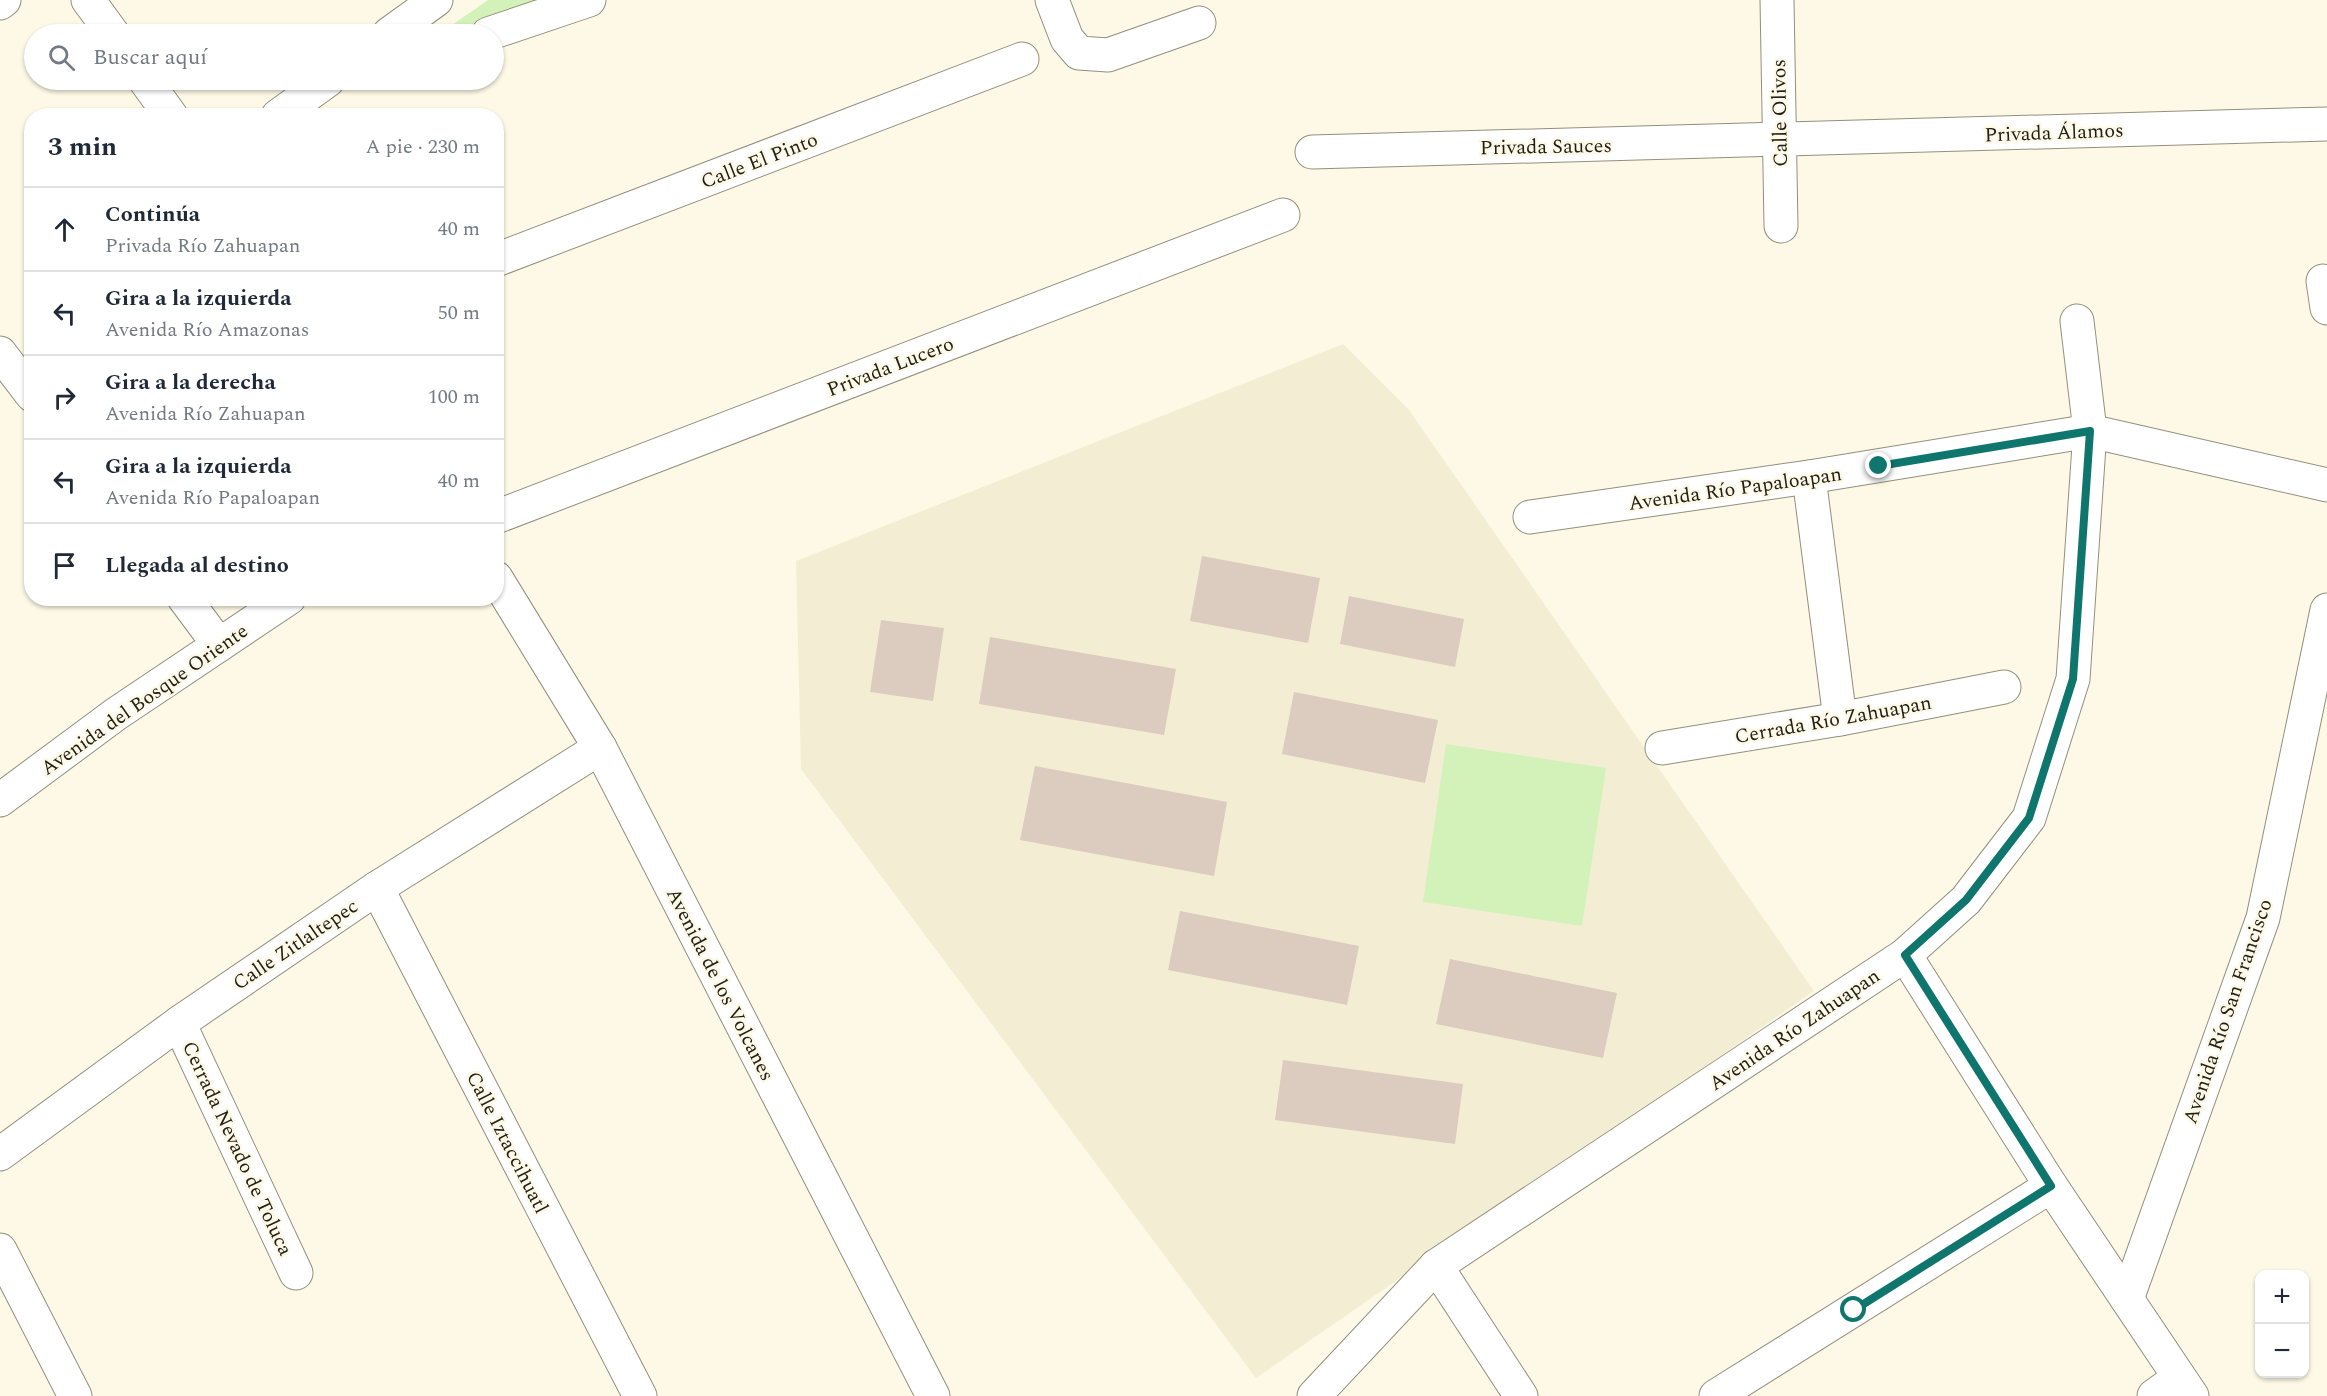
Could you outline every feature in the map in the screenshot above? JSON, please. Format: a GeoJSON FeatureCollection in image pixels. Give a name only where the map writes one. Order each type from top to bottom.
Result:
{"type":"FeatureCollection","features":[{"type":"Feature","properties":{"kind":"street"},"geometry":{"type":"LineString","coordinates":[[0,3],[4,0]]}},
{"type":"Feature","properties":{"kind":"street"},"geometry":{"type":"LineString","coordinates":[[88,0],[106,24]]}},
{"type":"Feature","properties":{"kind":"street"},"geometry":{"type":"LineString","coordinates":[[403,24],[436,0]]}},
{"type":"Feature","properties":{"kind":"street"},"geometry":{"type":"LineString","coordinates":[[504,29],[589,0]]}},
{"type":"Feature","properties":{"kind":"street"},"geometry":{"type":"LineString","coordinates":[[1052,0],[1067,39],[1079,52],[1108,55],[1199,23]]}},
{"type":"Feature","properties":{"kind":"street","name":"Calle Olivos"},"geometry":{"type":"LineString","coordinates":[[1777,0],[1781,226]]}},
{"type":"Feature","properties":{"kind":"street","name":"Calle El Pinto"},"geometry":{"type":"LineString","coordinates":[[504,258],[1022,59]]}},
{"type":"Feature","properties":{"kind":"street"},"geometry":{"type":"LineString","coordinates":[[153,90],[165,108]]}},
{"type":"Feature","properties":{"kind":"street"},"geometry":{"type":"LineString","coordinates":[[303,97],[325,90]]}},
{"type":"Feature","properties":{"kind":"street","name":"Privada Álamos"},"geometry":{"type":"LineString","coordinates":[[1780,140],[2327,124]]}},
{"type":"Feature","properties":{"kind":"street","name":"Privada Sauces"},"geometry":{"type":"LineString","coordinates":[[1312,152],[1780,140]]}},
{"type":"Feature","properties":{"kind":"street","name":"Privada Lucero"},"geometry":{"type":"LineString","coordinates":[[504,514],[1283,214]]}},
{"type":"Feature","properties":{"kind":"street","name":"Avenida Río Zahuapan"},"geometry":{"type":"LineString","coordinates":[[1314,1396],[1436,1266],[1905,955],[1966,900],[2029,818],[2073,679],[2090,431],[2077,321]]}},
{"type":"Feature","properties":{"kind":"street"},"geometry":{"type":"LineString","coordinates":[[0,353],[24,384]]}},
{"type":"Feature","properties":{"kind":"street","name":"Avenida Río Papaloapan"},"geometry":{"type":"LineString","coordinates":[[1530,517],[1809,477],[2090,431],[2327,485]]}},
{"type":"Feature","properties":{"kind":"street"},"geometry":{"type":"LineString","coordinates":[[1809,477],[1840,719]]}},
{"type":"Feature","properties":{"kind":"street","name":"Avenida de los Volcanes"},"geometry":{"type":"LineString","coordinates":[[504,591],[600,748],[933,1396]]}},
{"type":"Feature","properties":{"kind":"street"},"geometry":{"type":"LineString","coordinates":[[190,606],[219,645]]}},
{"type":"Feature","properties":{"kind":"street","name":"Avenida del Bosque Oriente"},"geometry":{"type":"LineString","coordinates":[[1,798],[116,714],[277,606]]}},
{"type":"Feature","properties":{"kind":"street","name":"Avenida Río San Francisco"},"geometry":{"type":"LineString","coordinates":[[2127,1299],[2262,918],[2327,610]]}},
{"type":"Feature","properties":{"kind":"street","name":"Cerrada Río Zahuapan"},"geometry":{"type":"LineString","coordinates":[[1662,748],[1840,719],[2004,687]]}},
{"type":"Feature","properties":{"kind":"street","name":"Calle Zitlaltepec"},"geometry":{"type":"LineString","coordinates":[[0,1154],[179,1023],[376,888],[600,748]]}},
{"type":"Feature","properties":{"kind":"street","name":"Calle Iztaccihuatl"},"geometry":{"type":"LineString","coordinates":[[376,888],[640,1396]]}},
{"type":"Feature","properties":{"kind":"street"},"geometry":{"type":"LineString","coordinates":[[1905,955],[2051,1186],[2127,1299],[2175,1390]]}},
{"type":"Feature","properties":{"kind":"street","name":"Cerrada Nevado de Toluca"},"geometry":{"type":"LineString","coordinates":[[179,1023],[297,1273]]}},
{"type":"Feature","properties":{"kind":"street"},"geometry":{"type":"LineString","coordinates":[[1716,1396],[2051,1186]]}},
{"type":"Feature","properties":{"kind":"street"},"geometry":{"type":"LineString","coordinates":[[0,1250],[75,1396]]}},
{"type":"Feature","properties":{"kind":"street"},"geometry":{"type":"LineString","coordinates":[[1436,1266],[1521,1396]]}},
{"type":"Feature","properties":{"kind":"shaded area"},"geometry":{"type":"Polygon","coordinates":[[[1343,344],[1409,410],[1814,991],[1256,1378],[801,769],[796,561],[1343,344]]]}},
{"type":"Feature","properties":{"kind":"green space"},"geometry":{"type":"Polygon","coordinates":[[[488,0],[545,0],[477,24],[453,24],[488,0]]]}},
{"type":"Feature","properties":{"kind":"green space"},"geometry":{"type":"Polygon","coordinates":[[[1446,744],[1606,768],[1582,926],[1423,902],[1446,744]]]}},
{"type":"Feature","properties":{"kind":"building"},"geometry":{"type":"Polygon","coordinates":[[[1202,556],[1320,578],[1308,643],[1190,621],[1202,556]]]}},
{"type":"Feature","properties":{"kind":"building"},"geometry":{"type":"Polygon","coordinates":[[[1349,596],[1464,619],[1455,667],[1340,644],[1349,596]]]}},
{"type":"Feature","properties":{"kind":"building"},"geometry":{"type":"Polygon","coordinates":[[[881,620],[944,628],[933,701],[870,692],[881,620]]]}},
{"type":"Feature","properties":{"kind":"building"},"geometry":{"type":"Polygon","coordinates":[[[990,637],[1176,669],[1164,735],[979,704],[990,637]]]}},
{"type":"Feature","properties":{"kind":"building"},"geometry":{"type":"Polygon","coordinates":[[[1294,692],[1438,720],[1425,783],[1282,754],[1294,692]]]}},
{"type":"Feature","properties":{"kind":"building"},"geometry":{"type":"Polygon","coordinates":[[[1035,766],[1227,802],[1214,876],[1020,840],[1035,766]]]}},
{"type":"Feature","properties":{"kind":"building"},"geometry":{"type":"Polygon","coordinates":[[[1180,911],[1359,946],[1347,1005],[1168,970],[1180,911]]]}},
{"type":"Feature","properties":{"kind":"building"},"geometry":{"type":"Polygon","coordinates":[[[1450,959],[1617,993],[1603,1058],[1436,1024],[1450,959]]]}},
{"type":"Feature","properties":{"kind":"building"},"geometry":{"type":"Polygon","coordinates":[[[1283,1060],[1463,1084],[1455,1144],[1275,1120],[1283,1060]]]}},
{"type":"Feature","properties":{"kind":"route"},"geometry":{"type":"LineString","coordinates":[[1854,1310],[2051,1186],[1905,955],[1966,900],[2029,818],[2073,679],[2090,431],[1879,466]]}}]}
